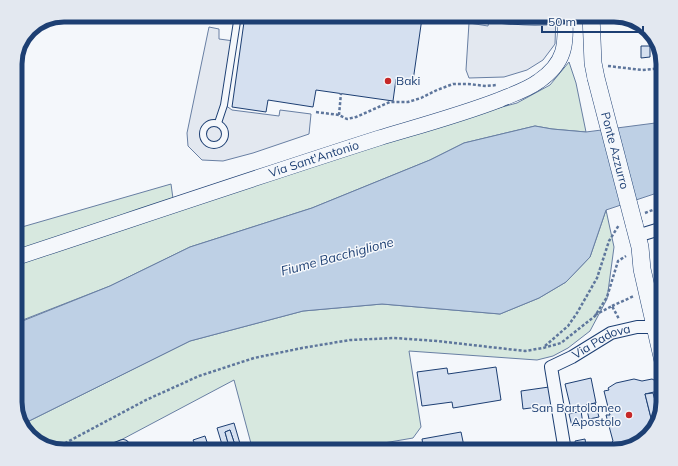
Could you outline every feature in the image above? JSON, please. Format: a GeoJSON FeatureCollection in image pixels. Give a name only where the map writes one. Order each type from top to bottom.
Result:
{"type":"FeatureCollection","features":[{"type":"Feature","properties":{"kind":"main road","name":"Ponte Azzurro"},"geometry":{"type":"LineString","coordinates":[[591,22],[593,63],[601,72],[632,237]]}},
{"type":"Feature","properties":{"kind":"main road"},"geometry":{"type":"LineString","coordinates":[[632,237],[648,264],[656,291]]}},
{"type":"Feature","properties":{"kind":"main road"},"geometry":{"type":"LineString","coordinates":[[632,237],[656,318]]}},
{"type":"Feature","properties":{"kind":"street","name":"Via Sant'Antonio"},"geometry":{"type":"LineString","coordinates":[[22,256],[486,105],[527,88],[539,81],[555,67],[563,53],[566,38],[565,22]]}},
{"type":"Feature","properties":{"kind":"street"},"geometry":{"type":"LineString","coordinates":[[632,237],[656,230]]}},
{"type":"Feature","properties":{"kind":"street","name":"Via Padova"},"geometry":{"type":"LineString","coordinates":[[565,444],[551,367],[572,357],[612,333],[623,329],[637,327],[656,328]]}},
{"type":"Feature","properties":{"kind":"lane"},"geometry":{"type":"LineString","coordinates":[[218,124],[224,105],[237,22]]}},
{"type":"Feature","properties":{"kind":"path"},"geometry":{"type":"LineString","coordinates":[[601,72],[656,69]]}},
{"type":"Feature","properties":{"kind":"path"},"geometry":{"type":"LineString","coordinates":[[316,112],[339,115],[347,119],[356,117],[390,102],[408,102],[421,98],[453,84],[486,86],[504,84]]}},
{"type":"Feature","properties":{"kind":"path"},"geometry":{"type":"LineString","coordinates":[[339,115],[341,93]]}},
{"type":"Feature","properties":{"kind":"path"},"geometry":{"type":"LineString","coordinates":[[595,316],[607,297],[618,261],[624,257],[632,237]]}},
{"type":"Feature","properties":{"kind":"path"},"geometry":{"type":"LineString","coordinates":[[543,348],[568,326],[578,313],[597,278],[609,241],[632,237]]}},
{"type":"Feature","properties":{"kind":"path"},"geometry":{"type":"LineString","coordinates":[[64,444],[159,394],[199,376],[254,358],[350,340],[394,338],[436,340],[525,351],[561,343],[595,316],[636,295]]}},
{"type":"Feature","properties":{"kind":"path"},"geometry":{"type":"LineString","coordinates":[[612,306],[623,329]]}},
{"type":"Feature","properties":{"kind":"shaded area"},"geometry":{"type":"Polygon","coordinates":[[[489,22],[556,22],[555,44],[543,60],[527,70],[504,77],[469,78],[466,70],[469,23],[488,26],[489,22]]]}},
{"type":"Feature","properties":{"kind":"shaded area"},"geometry":{"type":"Polygon","coordinates":[[[209,27],[219,29],[219,39],[234,41],[225,105],[232,110],[279,116],[280,110],[311,114],[309,134],[253,153],[223,161],[202,160],[188,146],[187,133],[209,27]]]}},
{"type":"Feature","properties":{"kind":"shaded area"},"geometry":{"type":"Polygon","coordinates":[[[569,62],[576,83],[586,132],[535,126],[464,143],[430,160],[312,208],[190,247],[110,286],[22,320],[22,227],[171,184],[174,206],[379,140],[517,103],[550,85],[569,62]]]}},
{"type":"Feature","properties":{"kind":"shaded area"},"geometry":{"type":"Polygon","coordinates":[[[606,210],[614,247],[607,299],[590,331],[568,348],[553,356],[537,360],[409,351],[421,427],[413,438],[378,444],[251,444],[234,380],[112,444],[64,444],[51,442],[36,434],[27,422],[190,341],[303,311],[382,304],[500,314],[539,298],[566,282],[590,257],[606,210]]]}},
{"type":"Feature","properties":{"kind":"water","name":"Fiume Bacchiglione"},"geometry":{"type":"Polygon","coordinates":[[[656,123],[656,193],[606,210],[590,257],[566,282],[539,298],[500,314],[382,304],[303,311],[190,341],[27,422],[22,405],[22,321],[110,286],[190,247],[312,208],[430,160],[464,143],[535,126],[586,132],[656,123]]]}},
{"type":"Feature","properties":{"kind":"building"},"geometry":{"type":"Polygon","coordinates":[[[244,22],[421,22],[413,81],[396,79],[393,101],[316,90],[313,107],[268,100],[266,112],[232,107],[244,22]]]}},
{"type":"Feature","properties":{"kind":"building"},"geometry":{"type":"Polygon","coordinates":[[[641,46],[650,46],[650,57],[641,58],[641,46]]]}},
{"type":"Feature","properties":{"kind":"building"},"geometry":{"type":"Polygon","coordinates":[[[496,367],[501,400],[453,408],[452,402],[422,406],[417,372],[447,368],[448,374],[496,367]]]}},
{"type":"Feature","properties":{"kind":"building"},"geometry":{"type":"Polygon","coordinates":[[[591,378],[596,403],[571,409],[565,384],[591,378]]]}},
{"type":"Feature","properties":{"kind":"building","name":"San Bartolomeo Apostolo"},"geometry":{"type":"Polygon","coordinates":[[[634,379],[642,381],[652,379],[656,381],[656,390],[645,394],[652,421],[646,430],[632,440],[612,444],[606,415],[610,415],[604,391],[609,390],[608,388],[616,383],[634,379]]]}},
{"type":"Feature","properties":{"kind":"building"},"geometry":{"type":"Polygon","coordinates":[[[549,387],[553,405],[523,409],[521,391],[549,387]]]}},
{"type":"Feature","properties":{"kind":"building"},"geometry":{"type":"Polygon","coordinates":[[[653,393],[656,403],[652,421],[645,394],[653,393]]]}},
{"type":"Feature","properties":{"kind":"building"},"geometry":{"type":"Polygon","coordinates":[[[595,403],[599,417],[589,419],[586,405],[595,403]]]}},
{"type":"Feature","properties":{"kind":"building"},"geometry":{"type":"Polygon","coordinates":[[[581,411],[583,424],[572,426],[569,414],[581,411]]]}},
{"type":"Feature","properties":{"kind":"building"},"geometry":{"type":"Polygon","coordinates":[[[234,423],[240,444],[235,444],[230,430],[225,432],[228,444],[222,444],[217,428],[234,423]]]}},
{"type":"Feature","properties":{"kind":"building"},"geometry":{"type":"Polygon","coordinates":[[[230,430],[235,444],[228,444],[225,432],[230,430]]]}},
{"type":"Feature","properties":{"kind":"building"},"geometry":{"type":"Polygon","coordinates":[[[461,432],[464,444],[423,444],[422,439],[461,432]]]}},
{"type":"Feature","properties":{"kind":"building"},"geometry":{"type":"Polygon","coordinates":[[[205,436],[208,444],[195,444],[193,440],[205,436]]]}},
{"type":"Feature","properties":{"kind":"building"},"geometry":{"type":"Polygon","coordinates":[[[585,439],[586,444],[576,444],[575,441],[585,439]]]}},
{"type":"Feature","properties":{"kind":"place","name":"Baki"},"geometry":{"type":"Point","coordinates":[388,81]}},
{"type":"Feature","properties":{"kind":"place","name":"San Bartolomeo Apostolo"},"geometry":{"type":"Point","coordinates":[629,415]}}]}
